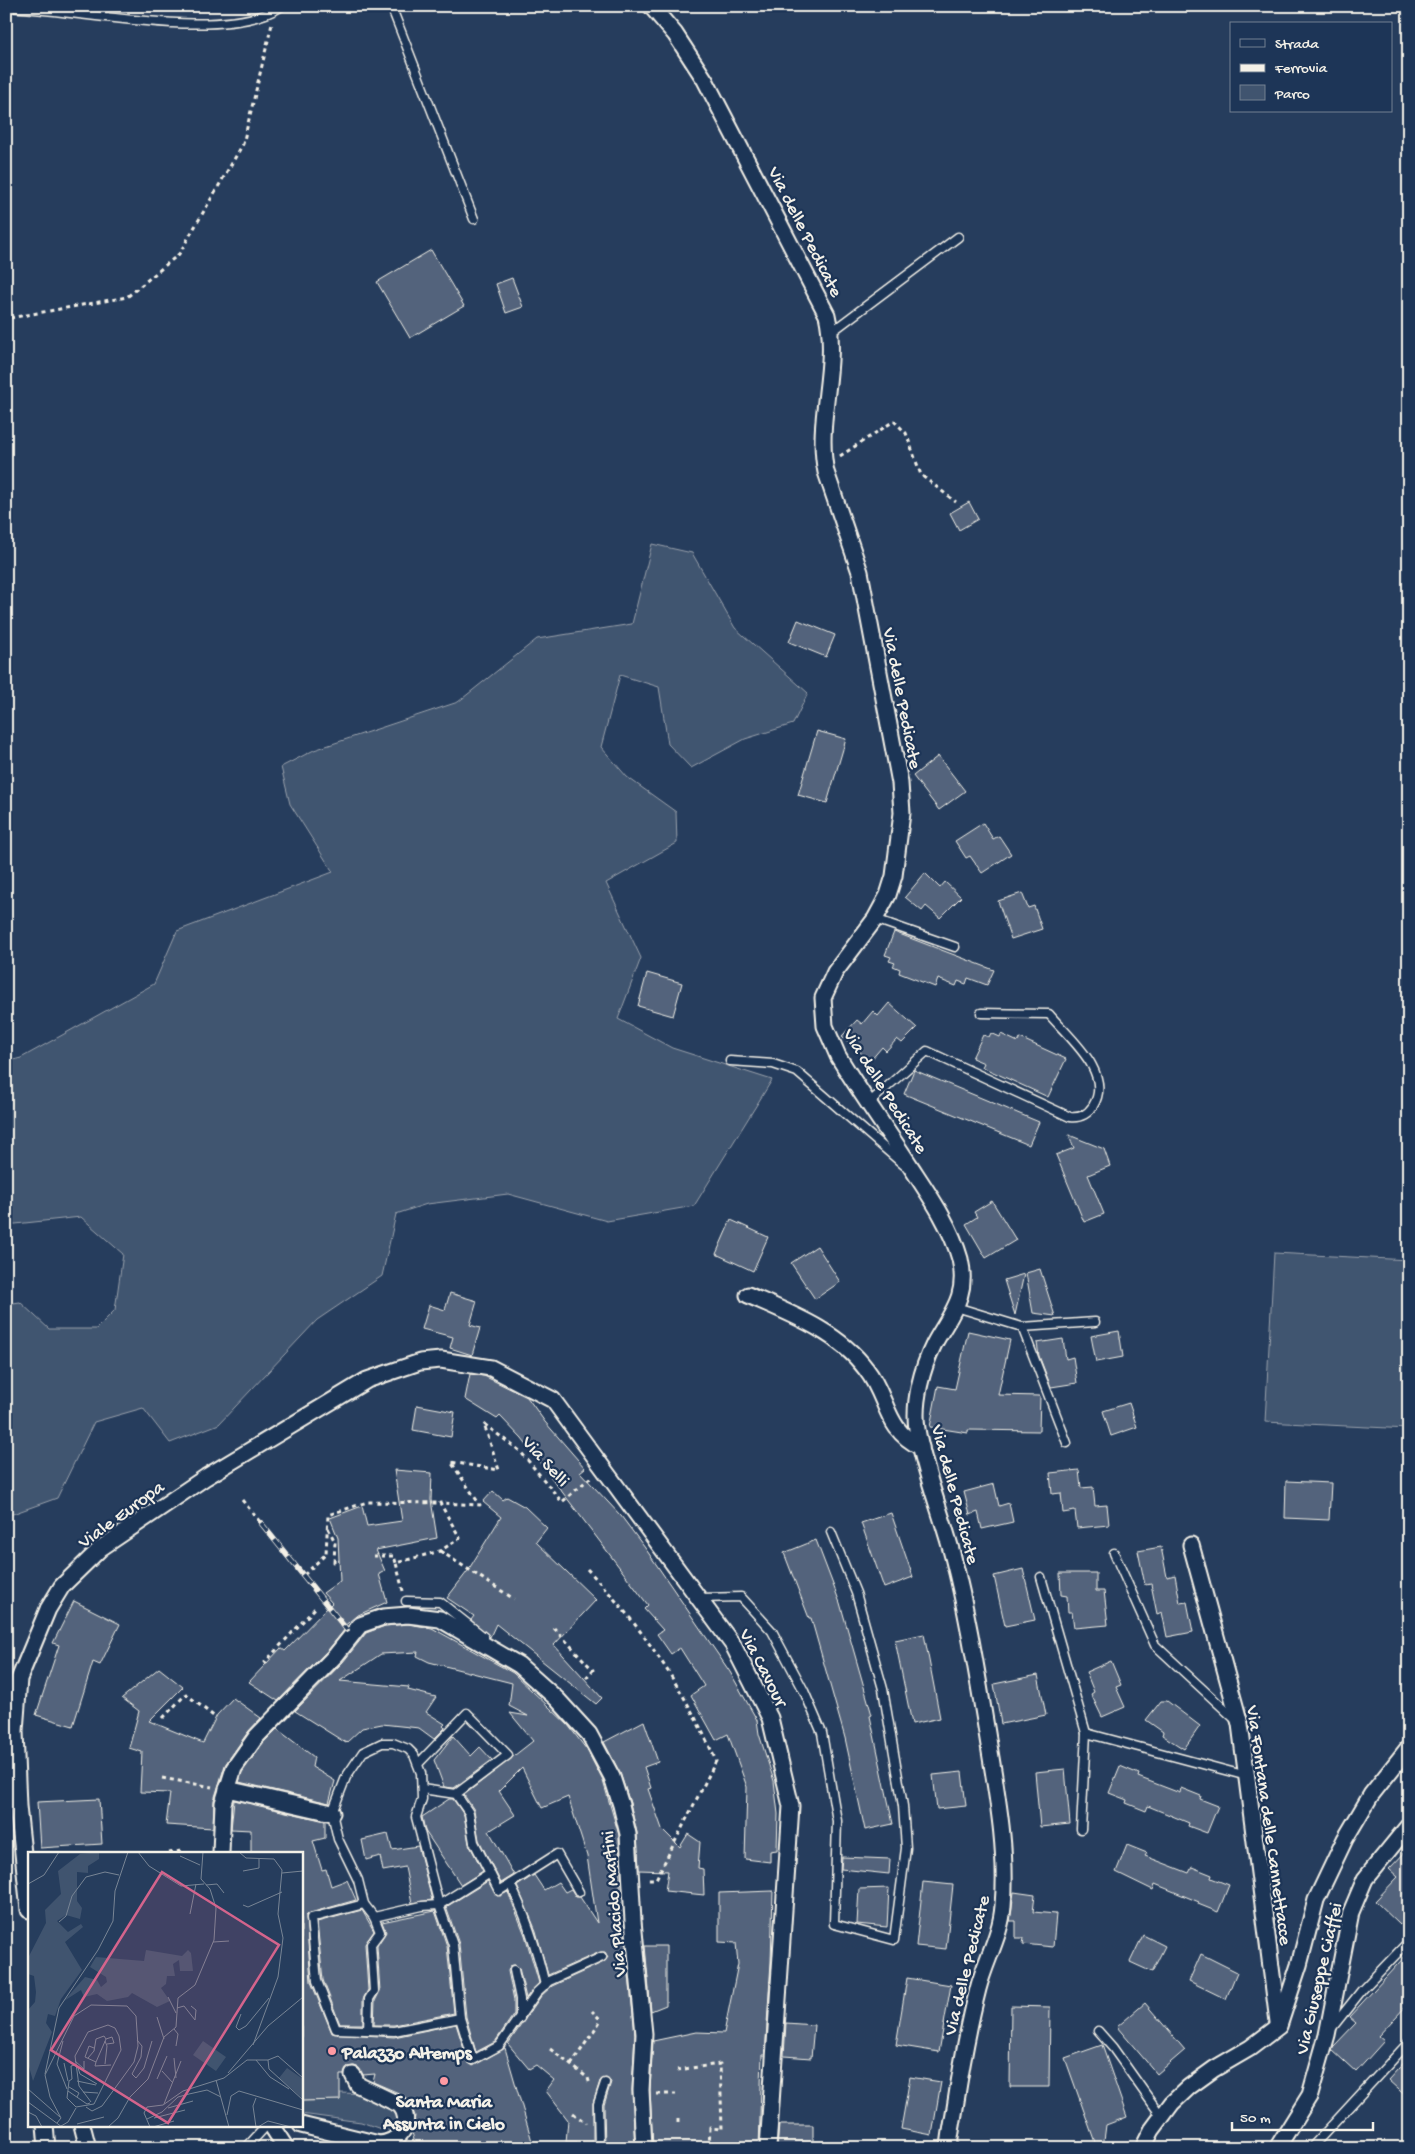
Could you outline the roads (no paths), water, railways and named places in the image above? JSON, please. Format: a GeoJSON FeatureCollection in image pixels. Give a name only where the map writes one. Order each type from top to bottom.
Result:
{"type":"FeatureCollection","features":[{"type":"Feature","properties":{"kind":"street","name":"Via delle Pedicate"},"geometry":{"type":"LineString","coordinates":[[651,6],[685,47],[716,100],[823,303],[830,333],[822,440],[825,466],[860,572],[900,783],[902,823],[894,876],[888,896],[875,919],[830,981],[822,1006],[828,1034],[834,1049],[943,1219],[959,1256],[963,1280],[956,1307],[934,1345],[924,1370],[917,1413],[921,1447],[953,1558],[973,1644],[1000,1815],[1004,1880],[1003,1909],[993,1948],[978,1987],[961,2064],[949,2148]]}},
{"type":"Feature","properties":{"kind":"street"},"geometry":{"type":"LineString","coordinates":[[748,1295],[803,1320],[852,1354],[866,1368],[877,1385],[896,1430],[907,1440],[921,1447]]}},
{"type":"Feature","properties":{"kind":"street","name":"Via Cavour"},"geometry":{"type":"LineString","coordinates":[[420,1362],[440,1360],[491,1368],[553,1400],[733,1645],[770,1718],[791,1806],[768,2148]]}},
{"type":"Feature","properties":{"kind":"street","name":"Viale Europa"},"geometry":{"type":"LineString","coordinates":[[28,1901],[18,1806],[15,1730],[19,1679],[48,1609],[62,1586],[100,1548],[206,1477],[367,1380],[420,1362]]}},
{"type":"Feature","properties":{"kind":"street","name":"Via Fontana delle Cannettacce"},"geometry":{"type":"LineString","coordinates":[[1191,1545],[1240,1724],[1278,2026]]}},
{"type":"Feature","properties":{"kind":"street","name":"Via Placido Martini"},"geometry":{"type":"LineString","coordinates":[[221,1852],[223,1802],[234,1768],[256,1737],[336,1655],[360,1625],[408,1615],[440,1618],[518,1665],[557,1699],[588,1734],[612,1777],[628,1834],[644,2034],[641,2090],[644,2148]]}},
{"type":"Feature","properties":{"kind":"street","name":"Via Fontana delle Cannettacce"},"geometry":{"type":"LineString","coordinates":[[1278,2026],[1299,1965],[1316,1900],[1345,1839],[1371,1795],[1409,1747]]}},
{"type":"Feature","properties":{"kind":"street"},"geometry":{"type":"LineString","coordinates":[[227,1789],[332,1813]]}},
{"type":"Feature","properties":{"kind":"street","name":"Via Giuseppe Ciaffei"},"geometry":{"type":"LineString","coordinates":[[1276,2148],[1310,2095],[1327,2035],[1350,1912],[1365,1879],[1409,1825]]}},
{"type":"Feature","properties":{"kind":"street"},"geometry":{"type":"LineString","coordinates":[[1143,2148],[1172,2104],[1201,2078],[1250,2048],[1278,2026]]}},
{"type":"Feature","properties":{"kind":"street"},"geometry":{"type":"LineString","coordinates":[[302,2125],[378,2146],[388,2143],[402,2134],[405,2126],[404,2110],[392,2099],[358,2085],[353,2075]]}},
{"type":"Feature","properties":{"kind":"street"},"geometry":{"type":"LineString","coordinates":[[45,2126],[47,2148]]}},
{"type":"Feature","properties":{"kind":"street"},"geometry":{"type":"LineString","coordinates":[[82,2126],[88,2148]]}},
{"type":"Feature","properties":{"kind":"street"},"geometry":{"type":"LineString","coordinates":[[272,2126],[286,2148]]}},
{"type":"Feature","properties":{"kind":"lane"},"geometry":{"type":"LineString","coordinates":[[6,7],[200,23],[247,21],[265,15],[282,6]]}},
{"type":"Feature","properties":{"kind":"lane"},"geometry":{"type":"LineString","coordinates":[[391,6],[474,219]]}},
{"type":"Feature","properties":{"kind":"lane"},"geometry":{"type":"LineString","coordinates":[[830,333],[958,237]]}},
{"type":"Feature","properties":{"kind":"lane"},"geometry":{"type":"LineString","coordinates":[[875,919],[956,947]]}},
{"type":"Feature","properties":{"kind":"lane"},"geometry":{"type":"LineString","coordinates":[[869,1103],[927,1051],[1070,1117],[1078,1118],[1091,1109],[1098,1092],[1099,1083],[1094,1070],[1049,1014],[981,1013]]}},
{"type":"Feature","properties":{"kind":"lane"},"geometry":{"type":"LineString","coordinates":[[730,1061],[773,1064],[797,1072],[809,1080],[918,1178]]}},
{"type":"Feature","properties":{"kind":"lane"},"geometry":{"type":"LineString","coordinates":[[956,1307],[1022,1327],[1095,1322]]}},
{"type":"Feature","properties":{"kind":"lane"},"geometry":{"type":"LineString","coordinates":[[1022,1327],[1067,1443]]}},
{"type":"Feature","properties":{"kind":"lane"},"geometry":{"type":"LineString","coordinates":[[700,1598],[741,1597],[772,1632],[804,1691],[822,1733],[837,1820],[834,1924],[894,1940],[906,1848],[904,1806],[883,1689],[856,1593],[831,1532]]}},
{"type":"Feature","properties":{"kind":"lane"},"geometry":{"type":"LineString","coordinates":[[1114,1553],[1155,1645],[1240,1724]]}},
{"type":"Feature","properties":{"kind":"lane"},"geometry":{"type":"LineString","coordinates":[[1041,1577],[1086,1733],[1081,1829]]}},
{"type":"Feature","properties":{"kind":"lane"},"geometry":{"type":"LineString","coordinates":[[406,1601],[440,1602],[518,1665]]}},
{"type":"Feature","properties":{"kind":"lane"},"geometry":{"type":"LineString","coordinates":[[418,1764],[467,1714],[508,1755],[456,1794]]}},
{"type":"Feature","properties":{"kind":"lane"},"geometry":{"type":"LineString","coordinates":[[1086,1733],[1247,1776]]}},
{"type":"Feature","properties":{"kind":"lane"},"geometry":{"type":"LineString","coordinates":[[368,2030],[370,2000],[374,1991],[371,1944],[380,1932],[374,1917],[364,1904],[358,1880],[338,1839],[332,1813],[346,1777],[364,1752],[382,1743],[400,1745],[414,1754],[418,1764],[422,1799],[416,1817],[439,1905],[453,1945],[460,2018],[473,2060],[499,2046],[537,1992],[549,1981],[602,1957]]}},
{"type":"Feature","properties":{"kind":"lane"},"geometry":{"type":"LineString","coordinates":[[422,1788],[456,1794],[469,1812],[474,1842],[499,1890],[557,1854],[579,1892]]}},
{"type":"Feature","properties":{"kind":"lane"},"geometry":{"type":"LineString","coordinates":[[374,1917],[422,1906],[439,1905],[490,1873]]}},
{"type":"Feature","properties":{"kind":"lane"},"geometry":{"type":"LineString","coordinates":[[510,1884],[522,1907],[525,1923],[538,1954],[545,1985]]}},
{"type":"Feature","properties":{"kind":"lane"},"geometry":{"type":"LineString","coordinates":[[364,1904],[311,1918],[317,1982],[336,2029],[352,2034],[368,2030],[394,2031],[460,2018]]}},
{"type":"Feature","properties":{"kind":"lane"},"geometry":{"type":"LineString","coordinates":[[1327,2035],[1362,1990],[1409,1941]]}},
{"type":"Feature","properties":{"kind":"lane"},"geometry":{"type":"LineString","coordinates":[[514,1970],[520,1999],[520,2018]]}},
{"type":"Feature","properties":{"kind":"lane"},"geometry":{"type":"LineString","coordinates":[[1098,2031],[1113,2048],[1162,2117]]}},
{"type":"Feature","properties":{"kind":"lane"},"geometry":{"type":"LineString","coordinates":[[1311,2148],[1409,2042]]}},
{"type":"Feature","properties":{"kind":"lane"},"geometry":{"type":"LineString","coordinates":[[599,2148],[598,2104],[605,2083]]}},
{"type":"Feature","properties":{"kind":"lane"},"geometry":{"type":"LineString","coordinates":[[246,2148],[266,2126]]}},
{"type":"Feature","properties":{"kind":"railway"},"geometry":{"type":"LineString","coordinates":[[261,1523],[347,1630]]}},
{"type":"Feature","properties":{"kind":"place","name":"Palazzo Altemps"},"geometry":{"type":"Point","coordinates":[332,2051]}},
{"type":"Feature","properties":{"kind":"place","name":"Santa Maria Assunta in Cielo"},"geometry":{"type":"Point","coordinates":[444,2081]}}]}
